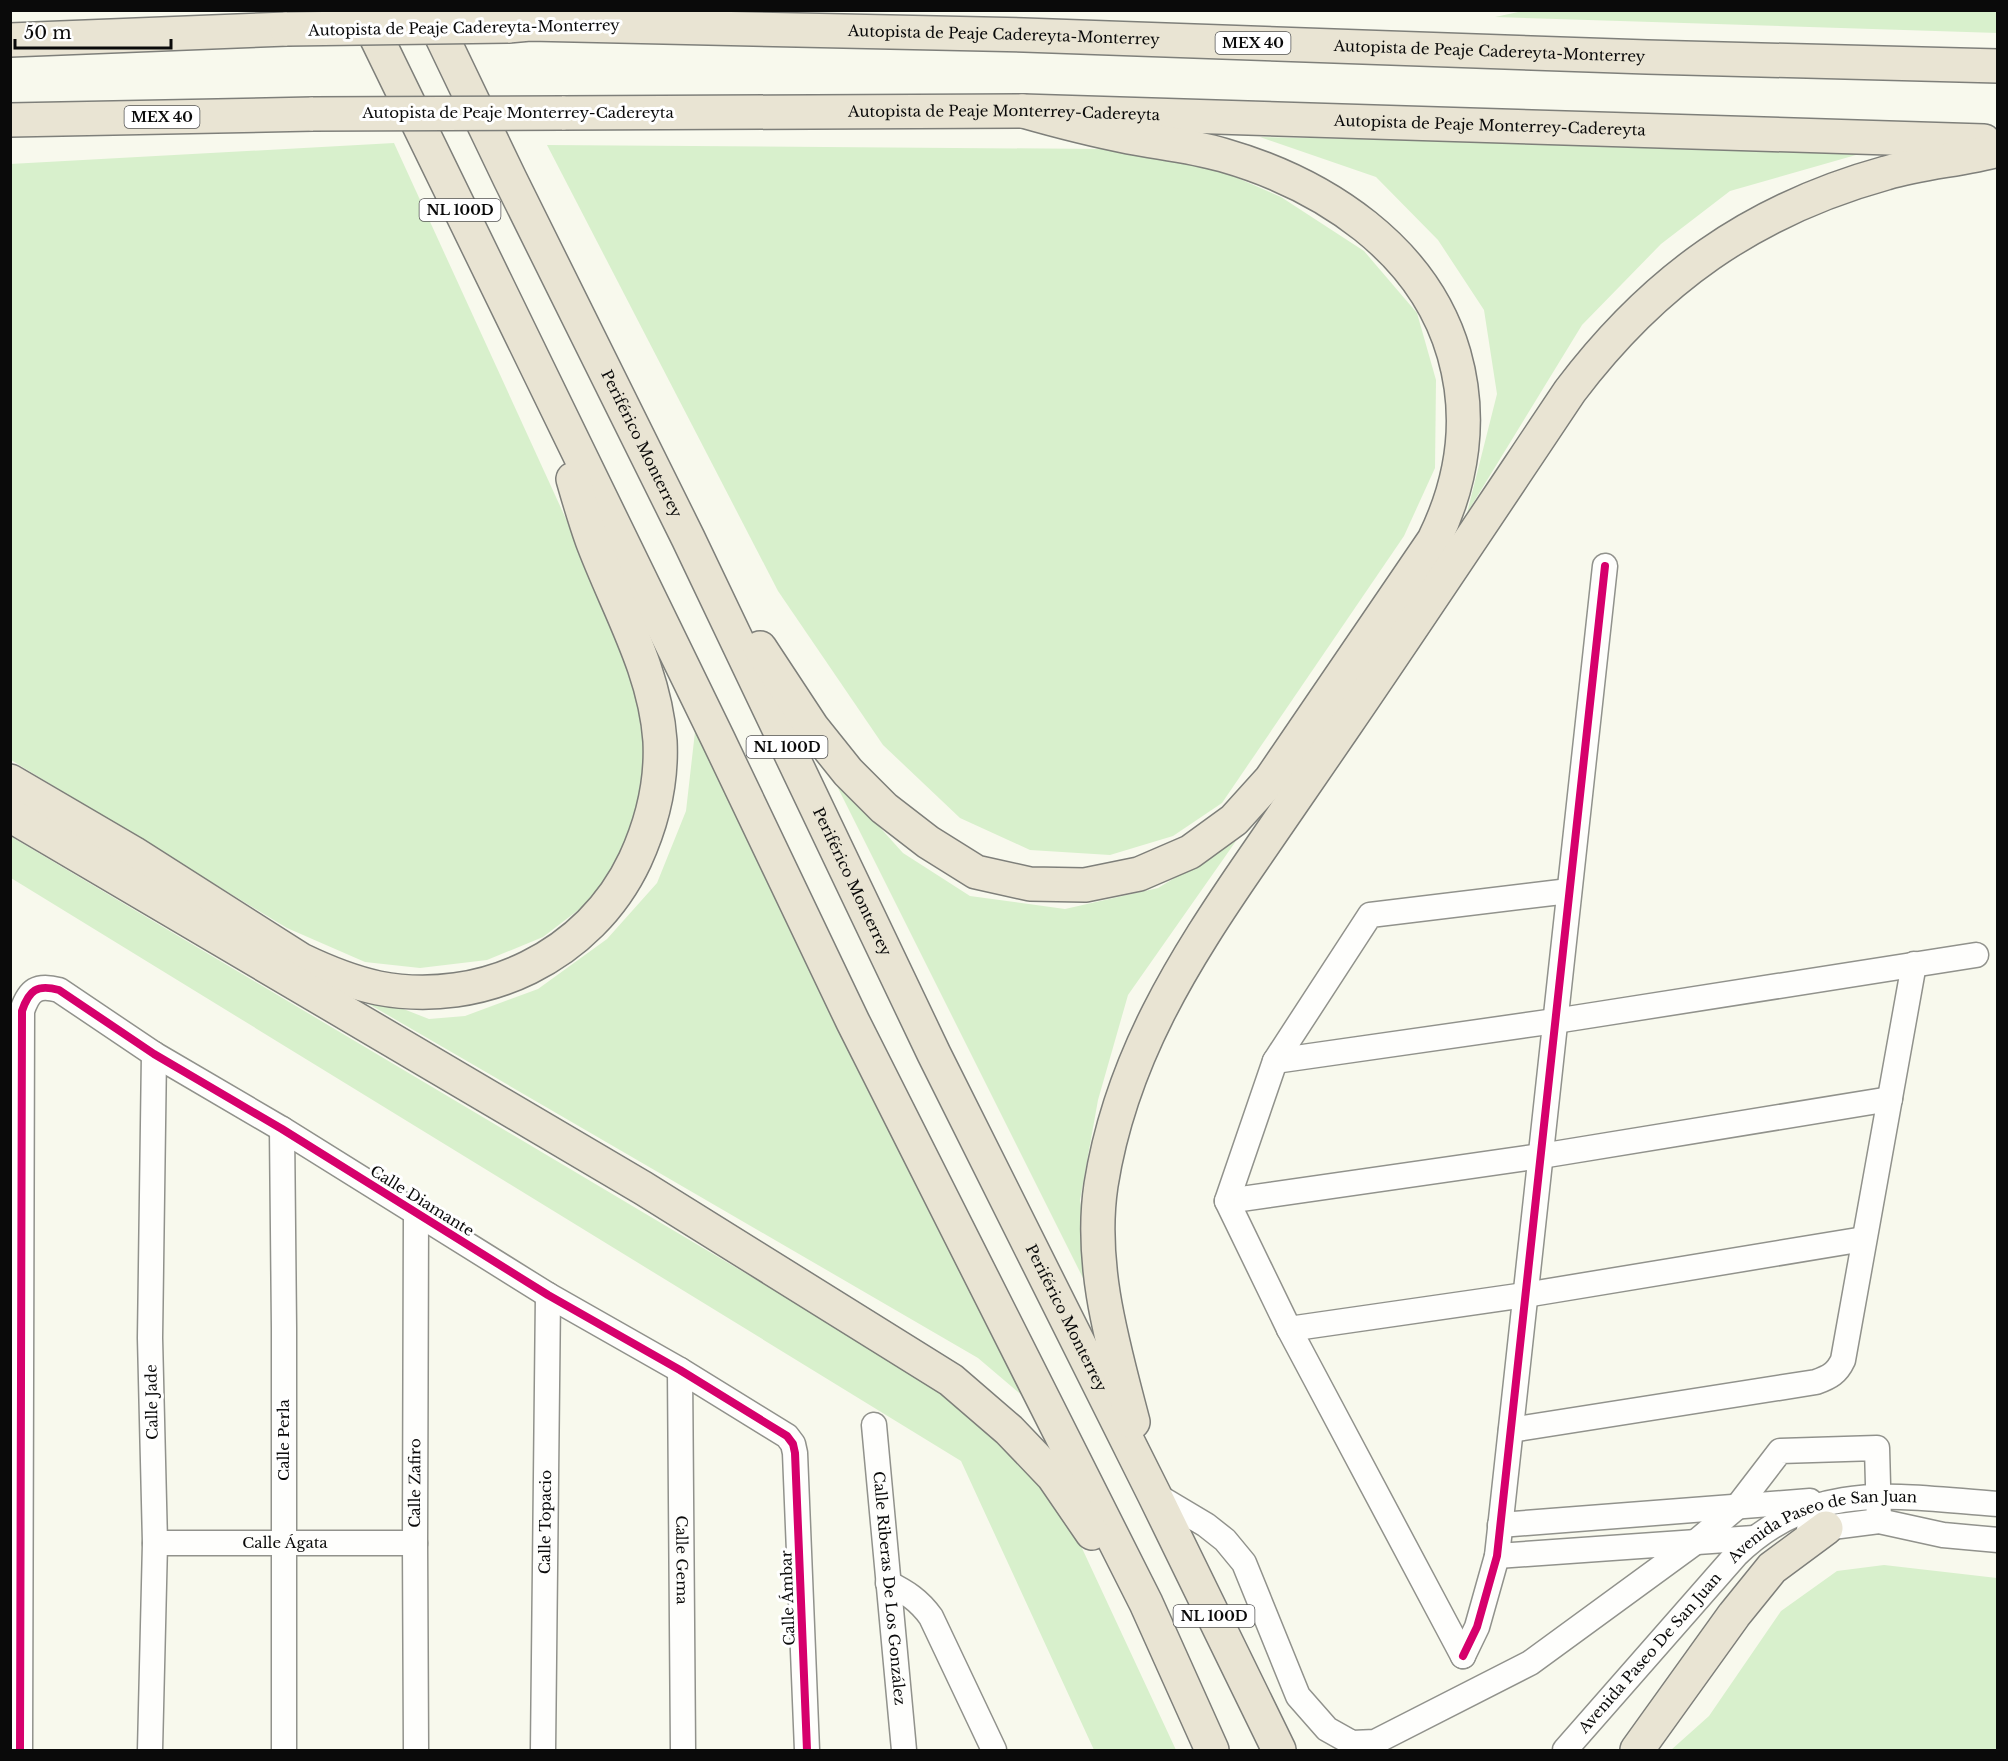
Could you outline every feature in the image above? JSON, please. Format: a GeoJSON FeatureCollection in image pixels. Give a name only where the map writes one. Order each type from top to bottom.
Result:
{"type":"FeatureCollection","features":[{"type":"Feature","properties":{"kind":"highway"},"geometry":{"type":"LineString","coordinates":[[169,10],[275,29]]}},
{"type":"Feature","properties":{"kind":"highway","name":"NL 100D"},"geometry":{"type":"LineString","coordinates":[[363,10],[853,1022],[1146,1603],[1212,1750]]}},
{"type":"Feature","properties":{"kind":"highway","name":"Periférico Monterrey"},"geometry":{"type":"LineString","coordinates":[[429,10],[688,538],[934,1054],[1279,1750]]}},
{"type":"Feature","properties":{"kind":"highway"},"geometry":{"type":"LineString","coordinates":[[519,25],[575,10]]}},
{"type":"Feature","properties":{"kind":"highway","name":"Autopista de Peaje Cadereyta-Monterrey"},"geometry":{"type":"LineString","coordinates":[[10,40],[275,29],[519,25],[1036,36],[1647,57],[1998,66]]}},
{"type":"Feature","properties":{"kind":"highway"},"geometry":{"type":"LineString","coordinates":[[688,538],[736,608],[780,681],[812,727],[848,772],[884,808],[928,842],[976,872],[1030,884],[1085,885],[1139,874],[1190,852],[1234,820],[1271,779],[1434,540],[1446,516],[1460,466],[1464,424],[1462,389],[1450,340],[1430,297],[1401,257],[1384,240],[1356,219],[1296,183],[1225,156],[1189,146],[1127,137],[1023,111]]}},
{"type":"Feature","properties":{"kind":"highway","name":"Autopista de Peaje Monterrey-Cadereyta"},"geometry":{"type":"LineString","coordinates":[[10,120],[313,114],[1023,111],[1998,141]]}},
{"type":"Feature","properties":{"kind":"highway"},"geometry":{"type":"LineString","coordinates":[[10,129],[55,119]]}},
{"type":"Feature","properties":{"kind":"highway"},"geometry":{"type":"LineString","coordinates":[[1151,1488],[1111,1336],[1104,1298],[1099,1243],[1101,1188],[1114,1125],[1134,1063],[1168,992],[1216,914],[1570,391],[1624,326],[1687,270],[1753,226],[1786,209],[1819,194],[1890,171],[1998,150]]}},
{"type":"Feature","properties":{"kind":"highway"},"geometry":{"type":"LineString","coordinates":[[10,780],[133,853],[301,960],[352,982],[407,991],[462,988],[488,983],[514,974],[562,948],[583,932],[601,913],[630,869],[650,821],[659,770],[660,743],[652,690],[645,665],[592,540],[566,454],[557,410]]}},
{"type":"Feature","properties":{"kind":"highway"},"geometry":{"type":"LineString","coordinates":[[10,815],[643,1188],[951,1380],[1009,1431],[1053,1476],[1105,1551],[1146,1603]]}},
{"type":"Feature","properties":{"kind":"highway"},"geometry":{"type":"LineString","coordinates":[[1637,1750],[1734,1615],[1772,1568],[1826,1528]]}},
{"type":"Feature","properties":{"kind":"street"},"geometry":{"type":"LineString","coordinates":[[1569,891],[1370,915],[1275,1061],[1227,1201],[1289,1329],[1463,1656],[1477,1627],[1497,1556],[1605,566]]}},
{"type":"Feature","properties":{"kind":"street"},"geometry":{"type":"LineString","coordinates":[[1275,1061],[1555,1021],[1976,955]]}},
{"type":"Feature","properties":{"kind":"street"},"geometry":{"type":"LineString","coordinates":[[1511,1430],[1816,1382],[1838,1371],[1843,1360],[1914,964]]}},
{"type":"Feature","properties":{"kind":"street","name":"Calle Diamante"},"geometry":{"type":"LineString","coordinates":[[20,1750],[22,1011],[27,998],[36,989],[46,987],[59,990],[154,1054],[282,1129],[548,1295],[787,1436],[793,1444]]}},
{"type":"Feature","properties":{"kind":"street","name":"Calle Jade"},"geometry":{"type":"LineString","coordinates":[[150,1750],[155,1543],[150,1338],[154,1054]]}},
{"type":"Feature","properties":{"kind":"street"},"geometry":{"type":"LineString","coordinates":[[1227,1201],[1541,1156],[1890,1099]]}},
{"type":"Feature","properties":{"kind":"street","name":"Calle Perla"},"geometry":{"type":"LineString","coordinates":[[282,1129],[284,1750]]}},
{"type":"Feature","properties":{"kind":"street","name":"Calle Zafiro"},"geometry":{"type":"LineString","coordinates":[[416,1750],[417,1214]]}},
{"type":"Feature","properties":{"kind":"street"},"geometry":{"type":"LineString","coordinates":[[1289,1329],[1526,1295],[1864,1239]]}},
{"type":"Feature","properties":{"kind":"street","name":"Calle Topacio"},"geometry":{"type":"LineString","coordinates":[[543,1750],[548,1295]]}},
{"type":"Feature","properties":{"kind":"street","name":"Calle Gema"},"geometry":{"type":"LineString","coordinates":[[680,1371],[683,1750]]}},
{"type":"Feature","properties":{"kind":"street","name":"Calle Riberas De Los González"},"geometry":{"type":"LineString","coordinates":[[874,1425],[904,1750]]}},
{"type":"Feature","properties":{"kind":"street","name":"Calle Ámbar"},"geometry":{"type":"LineString","coordinates":[[793,1444],[807,1750]]}},
{"type":"Feature","properties":{"kind":"street"},"geometry":{"type":"LineString","coordinates":[[1151,1488],[1225,1540],[1244,1563],[1298,1696],[1327,1729],[1352,1743],[1375,1742],[1530,1663],[1697,1541],[1737,1507],[1780,1452],[1877,1448],[1879,1521]]}},
{"type":"Feature","properties":{"kind":"street","name":"Avenida Paseo de San Juan"},"geometry":{"type":"LineString","coordinates":[[1736,1555],[1754,1538],[1776,1523],[1804,1510],[1842,1498],[1880,1496],[1998,1504]]}},
{"type":"Feature","properties":{"kind":"street"},"geometry":{"type":"LineString","coordinates":[[1500,1525],[1842,1498]]}},
{"type":"Feature","properties":{"kind":"street","name":"Avenida Paseo de San Juan"},"geometry":{"type":"LineString","coordinates":[[1736,1555],[1795,1532],[1879,1521],[1943,1535],[1998,1540]]}},
{"type":"Feature","properties":{"kind":"street"},"geometry":{"type":"LineString","coordinates":[[1497,1556],[1754,1538]]}},
{"type":"Feature","properties":{"kind":"street","name":"Calle Ágata"},"geometry":{"type":"LineString","coordinates":[[155,1543],[415,1543]]}},
{"type":"Feature","properties":{"kind":"street","name":"Avenida Paseo De San Juan"},"geometry":{"type":"LineString","coordinates":[[1565,1750],[1736,1555]]}},
{"type":"Feature","properties":{"kind":"street"},"geometry":{"type":"LineString","coordinates":[[888,1583],[908,1593],[922,1604],[931,1617],[994,1750]]}},
{"type":"Feature","properties":{"kind":"green space"},"geometry":{"type":"Polygon","coordinates":[[[1997,10],[1998,33],[1495,17],[1523,11],[1997,10]]]}},
{"type":"Feature","properties":{"kind":"green space"},"geometry":{"type":"Polygon","coordinates":[[[1260,137],[1877,149],[1730,191],[1661,244],[1582,325],[1467,513],[1497,394],[1484,310],[1438,240],[1376,177],[1260,137]]]}},
{"type":"Feature","properties":{"kind":"green space"},"geometry":{"type":"Polygon","coordinates":[[[394,143],[620,637],[644,722],[644,798],[624,852],[590,901],[543,937],[487,960],[420,968],[365,962],[287,928],[11,760],[10,164],[394,143]]]}},
{"type":"Feature","properties":{"kind":"green space"},"geometry":{"type":"Polygon","coordinates":[[[547,145],[1104,149],[1196,160],[1281,197],[1364,251],[1417,313],[1436,380],[1435,468],[1404,536],[1222,803],[1173,836],[1110,855],[1030,850],[960,818],[883,745],[778,591],[547,145]]]}},
{"type":"Feature","properties":{"kind":"green space"},"geometry":{"type":"Polygon","coordinates":[[[696,723],[1025,1398],[978,1358],[324,978],[429,1019],[465,1016],[538,989],[607,939],[657,883],[686,811],[696,723]]]}},
{"type":"Feature","properties":{"kind":"green space"},"geometry":{"type":"Polygon","coordinates":[[[830,772],[903,853],[970,896],[1065,909],[1158,888],[1236,841],[1128,995],[1098,1100],[1080,1200],[1092,1296],[830,772]]]}},
{"type":"Feature","properties":{"kind":"green space"},"geometry":{"type":"Polygon","coordinates":[[[10,836],[957,1399],[1018,1458],[1074,1531],[1176,1750],[1094,1750],[961,1461],[11,878],[10,836]]]}},
{"type":"Feature","properties":{"kind":"green space"},"geometry":{"type":"Polygon","coordinates":[[[1884,1565],[1997,1578],[1997,1750],[1671,1750],[1709,1716],[1781,1611],[1837,1571],[1884,1565]]]}},
{"type":"Feature","properties":{"kind":"cycle path"},"geometry":{"type":"LineString","coordinates":[[1463,1656],[1477,1627],[1497,1556],[1605,566]]}},
{"type":"Feature","properties":{"kind":"cycle path"},"geometry":{"type":"LineString","coordinates":[[20,1750],[22,1011],[28,998],[39,988],[59,990],[154,1054],[282,1129],[548,1295],[680,1370],[787,1436],[793,1444],[795,1453],[807,1750]]}}]}
